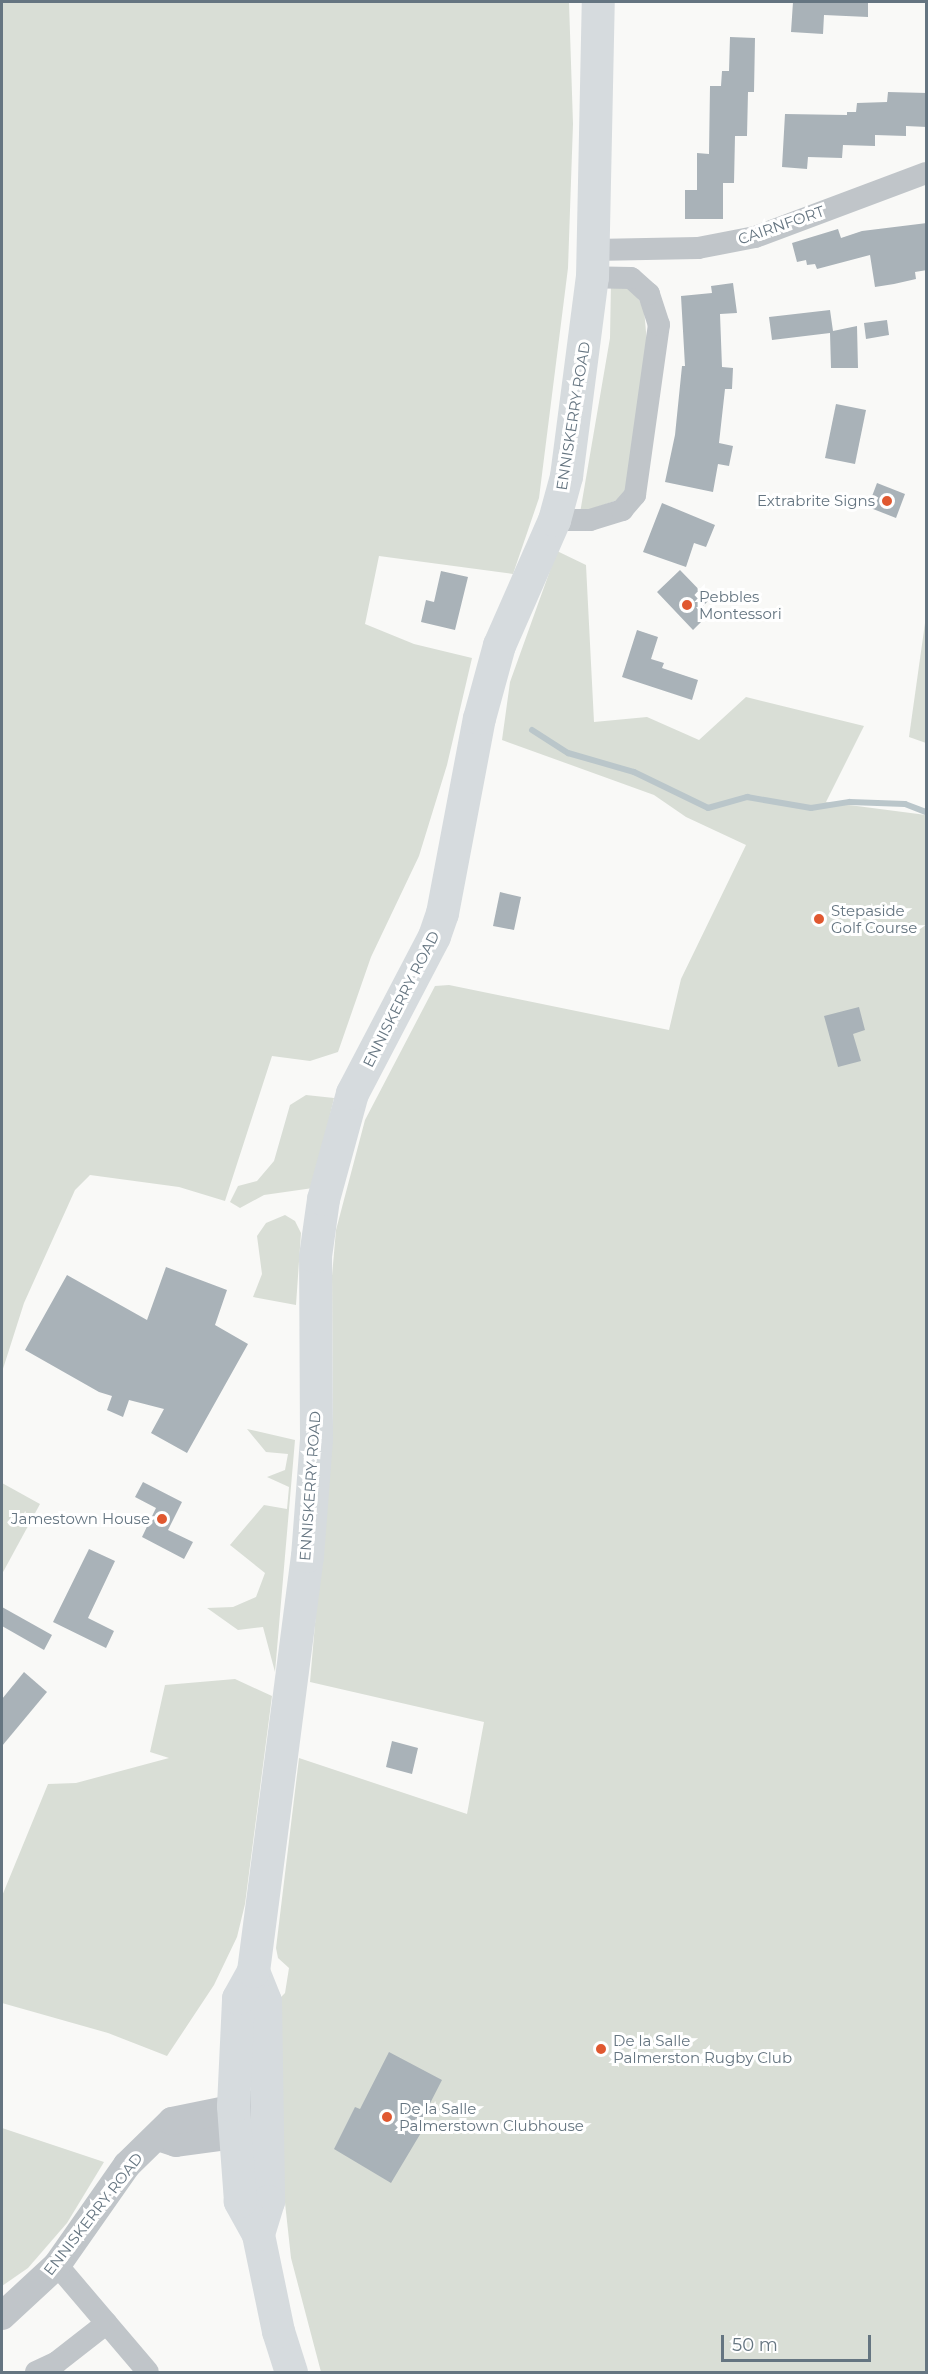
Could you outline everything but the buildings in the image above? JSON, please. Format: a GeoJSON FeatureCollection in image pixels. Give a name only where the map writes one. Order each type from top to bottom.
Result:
{"type":"FeatureCollection","features":[{"type":"Feature","properties":{"kind":"main road","name":"ENNISKERRY ROAD"},"geometry":{"type":"LineString","coordinates":[[250,2118],[265,2001],[253,1971],[307,1556],[316,1438],[313,1304],[323,1199],[352,1093],[434,936],[442,913],[479,718],[499,645],[554,520],[566,476],[593,263],[597,2]]}},
{"type":"Feature","properties":{"kind":"main road"},"geometry":{"type":"LineString","coordinates":[[250,2118],[268,2201],[258,2234],[278,2331],[291,2373]]}},
{"type":"Feature","properties":{"kind":"street","name":"CAIRNFORT"},"geometry":{"type":"LineString","coordinates":[[593,263],[698,248],[755,237],[927,173]]}},
{"type":"Feature","properties":{"kind":"street"},"geometry":{"type":"LineString","coordinates":[[554,520],[590,520],[622,510],[635,495],[659,325],[649,294],[631,278],[593,263]]}},
{"type":"Feature","properties":{"kind":"street","name":"ENNISKERRY ROAD"},"geometry":{"type":"LineString","coordinates":[[2,2316],[57,2265],[127,2165],[158,2137],[171,2121],[250,2118]]}},
{"type":"Feature","properties":{"kind":"street"},"geometry":{"type":"LineString","coordinates":[[57,2265],[148,2373]]}},
{"type":"Feature","properties":{"kind":"street"},"geometry":{"type":"LineString","coordinates":[[36,2373],[57,2362],[107,2323]]}},
{"type":"Feature","properties":{"kind":"shaded area"},"geometry":{"type":"Polygon","coordinates":[[[2,2],[569,2],[573,124],[568,268],[539,498],[513,574],[379,556],[365,624],[414,644],[472,658],[447,765],[419,856],[371,957],[338,1052],[310,1061],[272,1056],[225,1201],[179,1187],[90,1175],[75,1190],[24,1303],[2,1372],[2,2]]]}},
{"type":"Feature","properties":{"kind":"shaded area"},"geometry":{"type":"Polygon","coordinates":[[[611,282],[632,287],[644,309],[647,343],[626,497],[580,513],[610,338],[611,282]]]}},
{"type":"Feature","properties":{"kind":"shaded area"},"geometry":{"type":"Polygon","coordinates":[[[557,551],[586,565],[594,722],[647,717],[699,740],[746,697],[864,726],[826,802],[926,815],[926,2372],[321,2372],[291,2258],[281,2166],[275,2003],[285,1993],[289,1968],[278,1958],[276,1948],[299,1758],[467,1814],[484,1722],[310,1682],[333,1415],[332,1276],[336,1230],[365,1120],[435,986],[449,985],[669,1030],[681,979],[746,845],[686,817],[654,795],[502,740],[510,682],[557,551]]]}},
{"type":"Feature","properties":{"kind":"shaded area"},"geometry":{"type":"Polygon","coordinates":[[[926,616],[926,743],[909,737],[926,616]]]}},
{"type":"Feature","properties":{"kind":"shaded area"},"geometry":{"type":"Polygon","coordinates":[[[306,1095],[334,1098],[313,1188],[264,1195],[240,1208],[230,1202],[238,1186],[257,1181],[274,1161],[290,1105],[306,1095]]]}},
{"type":"Feature","properties":{"kind":"shaded area"},"geometry":{"type":"Polygon","coordinates":[[[285,1215],[295,1221],[301,1233],[296,1305],[253,1297],[262,1274],[257,1236],[266,1223],[285,1215]]]}},
{"type":"Feature","properties":{"kind":"shaded area"},"geometry":{"type":"Polygon","coordinates":[[[247,1429],[295,1440],[275,1672],[263,1627],[238,1630],[207,1608],[233,1607],[256,1597],[265,1573],[230,1545],[264,1505],[287,1509],[289,1487],[267,1477],[285,1470],[288,1454],[266,1452],[247,1429]]]}},
{"type":"Feature","properties":{"kind":"shaded area"},"geometry":{"type":"Polygon","coordinates":[[[2,1483],[40,1504],[2,1574],[2,1483]]]}},
{"type":"Feature","properties":{"kind":"shaded area"},"geometry":{"type":"Polygon","coordinates":[[[235,1679],[272,1696],[245,1904],[237,1937],[214,1985],[167,2056],[108,2033],[2,2003],[2,1896],[48,1784],[76,1783],[169,1758],[150,1752],[165,1685],[235,1679]]]}},
{"type":"Feature","properties":{"kind":"shaded area"},"geometry":{"type":"Polygon","coordinates":[[[2,2128],[104,2162],[67,2223],[28,2268],[2,2286],[2,2128]]]}},
{"type":"Feature","properties":{"kind":"waterway"},"geometry":{"type":"LineString","coordinates":[[532,730],[568,753],[634,772],[708,808],[747,797],[811,808],[850,802],[905,804],[926,812]]}},
{"type":"Feature","properties":{"kind":"place","name":"Extrabrite Signs"},"geometry":{"type":"Point","coordinates":[887,501]}},
{"type":"Feature","properties":{"kind":"place","name":"Pebbles Montessori"},"geometry":{"type":"Point","coordinates":[687,605]}},
{"type":"Feature","properties":{"kind":"place","name":"Stepaside Golf Course"},"geometry":{"type":"Point","coordinates":[819,919]}},
{"type":"Feature","properties":{"kind":"place","name":"Jamestown House"},"geometry":{"type":"Point","coordinates":[162,1519]}},
{"type":"Feature","properties":{"kind":"place","name":"De la Salle Palmerston Rugby Club"},"geometry":{"type":"Point","coordinates":[601,2049]}},
{"type":"Feature","properties":{"kind":"place","name":"De la Salle Palmerstown Clubhouse"},"geometry":{"type":"Point","coordinates":[387,2117]}}]}
